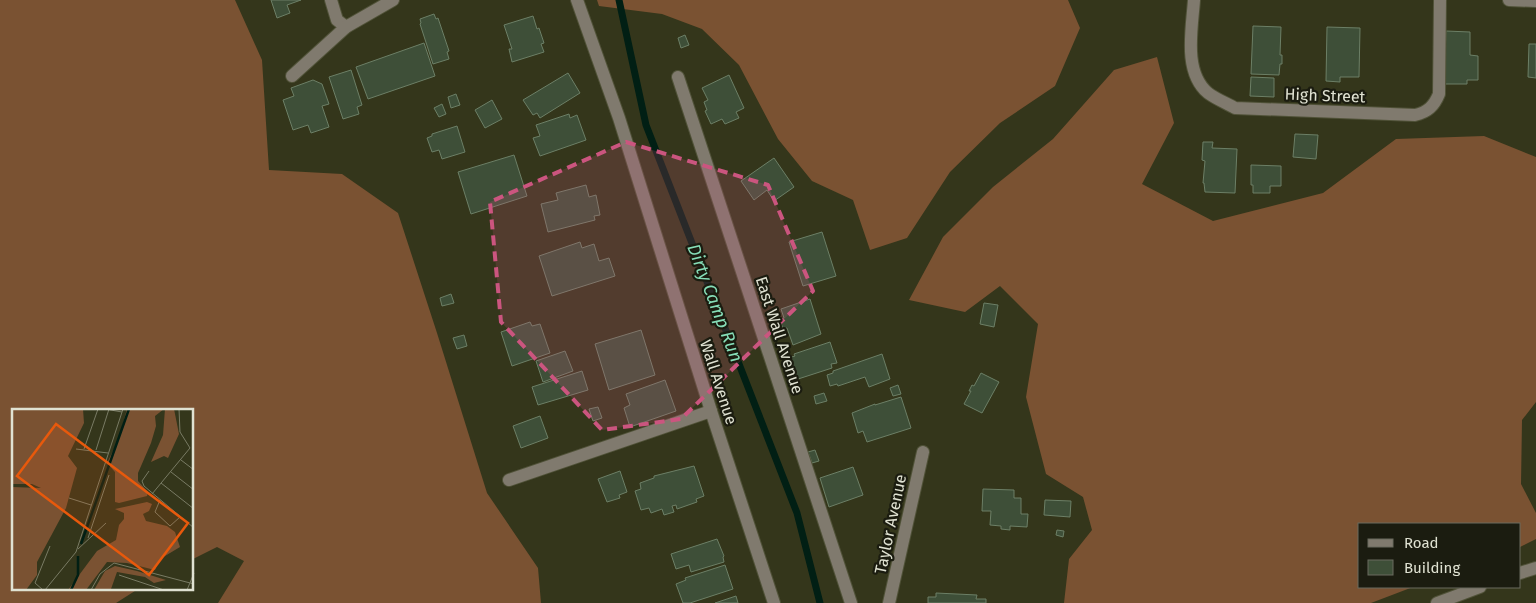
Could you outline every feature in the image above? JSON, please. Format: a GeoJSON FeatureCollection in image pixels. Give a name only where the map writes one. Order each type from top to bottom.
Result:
{"type":"FeatureCollection","features":[{"type":"Feature","properties":{"kind":"street"},"geometry":{"type":"LineString","coordinates":[[331,0],[337,20],[346,27]]}},
{"type":"Feature","properties":{"kind":"street"},"geometry":{"type":"LineString","coordinates":[[292,76],[346,27],[393,0]]}},
{"type":"Feature","properties":{"kind":"street","name":"Wall Avenue"},"geometry":{"type":"LineString","coordinates":[[577,0],[619,118],[711,411],[774,603]]}},
{"type":"Feature","properties":{"kind":"street","name":"High Street"},"geometry":{"type":"LineString","coordinates":[[1194,0],[1191,60],[1193,71],[1207,92],[1220,100],[1236,108],[1415,116],[1424,113],[1430,108],[1436,102],[1439,94],[1440,0]]}},
{"type":"Feature","properties":{"kind":"street"},"geometry":{"type":"LineString","coordinates":[[1509,0],[1536,1]]}},
{"type":"Feature","properties":{"kind":"street","name":"East Wall Avenue"},"geometry":{"type":"LineString","coordinates":[[678,77],[851,603]]}},
{"type":"Feature","properties":{"kind":"street"},"geometry":{"type":"LineString","coordinates":[[509,480],[711,411]]}},
{"type":"Feature","properties":{"kind":"street","name":"Taylor Avenue"},"geometry":{"type":"LineString","coordinates":[[889,603],[923,452]]}},
{"type":"Feature","properties":{"kind":"street"},"geometry":{"type":"LineString","coordinates":[[1521,573],[1536,568]]}},
{"type":"Feature","properties":{"kind":"street"},"geometry":{"type":"LineString","coordinates":[[1437,603],[1477,588]]}},
{"type":"Feature","properties":{"kind":"highlighted area"},"geometry":{"type":"Polygon","coordinates":[[[626,142],[768,185],[813,291],[681,419],[602,430],[501,322],[490,202],[626,142]]]}},
{"type":"Feature","properties":{"kind":"shaded area"},"geometry":{"type":"Polygon","coordinates":[[[0,0],[235,0],[262,60],[269,170],[342,174],[398,213],[487,493],[538,568],[541,603],[218,603],[244,561],[217,547],[194,558],[194,409],[12,409],[12,590],[136,590],[116,603],[0,603],[0,0]]]}},
{"type":"Feature","properties":{"kind":"shaded area"},"geometry":{"type":"Polygon","coordinates":[[[597,0],[1068,0],[1080,28],[1055,86],[1000,123],[950,172],[907,238],[870,250],[853,200],[812,181],[778,139],[739,65],[702,29],[662,14],[599,6],[597,0]]]}},
{"type":"Feature","properties":{"kind":"shaded area"},"geometry":{"type":"Polygon","coordinates":[[[1157,57],[1174,123],[1142,184],[1213,221],[1323,193],[1396,139],[1484,136],[1536,157],[1536,402],[1522,420],[1521,484],[1536,513],[1536,539],[1521,546],[1521,523],[1358,523],[1358,588],[1410,588],[1371,603],[1064,603],[1069,559],[1092,530],[1083,497],[1046,474],[1026,397],[1038,324],[1000,286],[965,312],[909,300],[943,237],[993,187],[1053,139],[1114,70],[1157,57]]]}},
{"type":"Feature","properties":{"kind":"building"},"geometry":{"type":"Polygon","coordinates":[[[271,0],[301,0],[287,5],[290,13],[277,18],[271,0]]]}},
{"type":"Feature","properties":{"kind":"building"},"geometry":{"type":"Polygon","coordinates":[[[434,14],[436,19],[438,18],[449,51],[447,52],[449,59],[433,64],[420,19],[434,14]]]}},
{"type":"Feature","properties":{"kind":"building"},"geometry":{"type":"Polygon","coordinates":[[[533,16],[544,43],[541,44],[544,52],[512,62],[509,49],[512,49],[504,25],[533,16]]]}},
{"type":"Feature","properties":{"kind":"building"},"geometry":{"type":"Polygon","coordinates":[[[1253,26],[1281,27],[1280,55],[1282,55],[1282,64],[1280,64],[1279,75],[1251,74],[1253,26]]]}},
{"type":"Feature","properties":{"kind":"building"},"geometry":{"type":"Polygon","coordinates":[[[1327,27],[1360,28],[1359,77],[1340,77],[1340,82],[1326,81],[1327,27]]]}},
{"type":"Feature","properties":{"kind":"building"},"geometry":{"type":"Polygon","coordinates":[[[1446,31],[1470,32],[1470,55],[1478,56],[1478,80],[1467,80],[1467,84],[1444,84],[1446,31]]]}},
{"type":"Feature","properties":{"kind":"building"},"geometry":{"type":"Polygon","coordinates":[[[685,35],[689,45],[681,48],[678,38],[685,35]]]}},
{"type":"Feature","properties":{"kind":"building"},"geometry":{"type":"Polygon","coordinates":[[[424,43],[435,76],[368,99],[356,67],[424,43]]]}},
{"type":"Feature","properties":{"kind":"building"},"geometry":{"type":"Polygon","coordinates":[[[1529,44],[1536,44],[1536,78],[1528,77],[1529,44]]]}},
{"type":"Feature","properties":{"kind":"building"},"geometry":{"type":"Polygon","coordinates":[[[351,70],[362,105],[357,107],[359,114],[343,119],[329,77],[351,70]]]}},
{"type":"Feature","properties":{"kind":"building"},"geometry":{"type":"Polygon","coordinates":[[[568,73],[580,93],[540,118],[537,113],[533,115],[523,100],[568,73]]]}},
{"type":"Feature","properties":{"kind":"building"},"geometry":{"type":"Polygon","coordinates":[[[729,75],[744,108],[736,112],[739,118],[725,124],[722,119],[711,124],[705,111],[707,110],[704,102],[708,100],[702,88],[729,75]]]}},
{"type":"Feature","properties":{"kind":"building"},"geometry":{"type":"Polygon","coordinates":[[[1251,77],[1274,78],[1274,97],[1250,96],[1251,77]]]}},
{"type":"Feature","properties":{"kind":"building"},"geometry":{"type":"Polygon","coordinates":[[[313,80],[322,84],[329,104],[322,106],[329,127],[311,133],[308,125],[293,130],[283,100],[294,96],[291,88],[313,80]]]}},
{"type":"Feature","properties":{"kind":"building"},"geometry":{"type":"Polygon","coordinates":[[[456,94],[460,105],[451,108],[448,97],[456,94]]]}},
{"type":"Feature","properties":{"kind":"building"},"geometry":{"type":"Polygon","coordinates":[[[492,100],[502,119],[485,128],[475,110],[492,100]]]}},
{"type":"Feature","properties":{"kind":"building"},"geometry":{"type":"Polygon","coordinates":[[[442,104],[446,114],[439,117],[434,108],[442,104]]]}},
{"type":"Feature","properties":{"kind":"building"},"geometry":{"type":"Polygon","coordinates":[[[569,114],[570,118],[577,115],[586,140],[540,156],[533,138],[540,136],[536,125],[569,114]]]}},
{"type":"Feature","properties":{"kind":"building"},"geometry":{"type":"Polygon","coordinates":[[[457,126],[465,152],[442,159],[439,150],[432,152],[427,138],[432,136],[432,134],[457,126]]]}},
{"type":"Feature","properties":{"kind":"building"},"geometry":{"type":"Polygon","coordinates":[[[1295,134],[1318,135],[1316,159],[1293,157],[1295,134]]]}},
{"type":"Feature","properties":{"kind":"building"},"geometry":{"type":"Polygon","coordinates":[[[1203,142],[1213,142],[1212,148],[1237,149],[1235,193],[1205,192],[1203,183],[1205,161],[1202,160],[1203,142]]]}},
{"type":"Feature","properties":{"kind":"building"},"geometry":{"type":"Polygon","coordinates":[[[514,155],[527,196],[471,214],[458,172],[514,155]]]}},
{"type":"Feature","properties":{"kind":"building"},"geometry":{"type":"Polygon","coordinates":[[[774,158],[794,187],[774,201],[767,190],[754,200],[741,181],[774,158]]]}},
{"type":"Feature","properties":{"kind":"building"},"geometry":{"type":"Polygon","coordinates":[[[1251,165],[1281,166],[1281,186],[1270,186],[1270,193],[1253,193],[1251,165]]]}},
{"type":"Feature","properties":{"kind":"building"},"geometry":{"type":"Polygon","coordinates":[[[586,185],[589,197],[596,195],[600,215],[594,216],[595,220],[548,232],[541,204],[558,200],[556,193],[586,185]]]}},
{"type":"Feature","properties":{"kind":"building"},"geometry":{"type":"Polygon","coordinates":[[[822,232],[836,276],[803,286],[789,242],[822,232]]]}},
{"type":"Feature","properties":{"kind":"building"},"geometry":{"type":"Polygon","coordinates":[[[580,242],[582,248],[594,244],[599,261],[609,258],[615,276],[552,296],[539,256],[580,242]]]}},
{"type":"Feature","properties":{"kind":"building"},"geometry":{"type":"Polygon","coordinates":[[[451,294],[454,303],[442,306],[440,298],[451,294]]]}},
{"type":"Feature","properties":{"kind":"building"},"geometry":{"type":"Polygon","coordinates":[[[810,299],[821,334],[793,345],[787,328],[783,329],[780,320],[784,318],[781,309],[810,299]]]}},
{"type":"Feature","properties":{"kind":"building"},"geometry":{"type":"Polygon","coordinates":[[[984,303],[998,305],[994,327],[980,324],[984,303]]]}},
{"type":"Feature","properties":{"kind":"building"},"geometry":{"type":"Polygon","coordinates":[[[530,322],[532,326],[540,324],[550,353],[512,366],[501,332],[530,322]]]}},
{"type":"Feature","properties":{"kind":"building"},"geometry":{"type":"Polygon","coordinates":[[[641,330],[655,375],[609,390],[595,344],[641,330]]]}},
{"type":"Feature","properties":{"kind":"building"},"geometry":{"type":"Polygon","coordinates":[[[464,335],[467,346],[457,349],[453,338],[464,335]]]}},
{"type":"Feature","properties":{"kind":"building"},"geometry":{"type":"Polygon","coordinates":[[[830,342],[837,363],[831,364],[832,368],[795,380],[788,358],[795,356],[794,354],[830,342]]]}},
{"type":"Feature","properties":{"kind":"building"},"geometry":{"type":"Polygon","coordinates":[[[565,351],[573,371],[543,382],[536,361],[565,351]]]}},
{"type":"Feature","properties":{"kind":"building"},"geometry":{"type":"Polygon","coordinates":[[[882,354],[890,379],[869,387],[865,377],[838,386],[837,384],[830,386],[827,375],[833,373],[833,371],[882,354]]]}},
{"type":"Feature","properties":{"kind":"building"},"geometry":{"type":"Polygon","coordinates":[[[582,371],[588,390],[538,405],[532,387],[582,371]]]}},
{"type":"Feature","properties":{"kind":"building"},"geometry":{"type":"Polygon","coordinates":[[[981,373],[999,382],[982,413],[964,404],[972,385],[974,386],[981,373]]]}},
{"type":"Feature","properties":{"kind":"building"},"geometry":{"type":"Polygon","coordinates":[[[665,380],[676,411],[630,427],[624,408],[630,405],[626,394],[665,380]]]}},
{"type":"Feature","properties":{"kind":"building"},"geometry":{"type":"Polygon","coordinates":[[[898,385],[901,394],[893,396],[890,388],[898,385]]]}},
{"type":"Feature","properties":{"kind":"building"},"geometry":{"type":"Polygon","coordinates":[[[824,393],[827,401],[816,404],[814,396],[824,393]]]}},
{"type":"Feature","properties":{"kind":"building"},"geometry":{"type":"Polygon","coordinates":[[[901,397],[911,428],[867,442],[863,431],[858,433],[852,413],[901,397]]]}},
{"type":"Feature","properties":{"kind":"building"},"geometry":{"type":"Polygon","coordinates":[[[598,407],[602,418],[593,421],[589,409],[598,407]]]}},
{"type":"Feature","properties":{"kind":"building"},"geometry":{"type":"Polygon","coordinates":[[[540,416],[548,438],[521,448],[513,426],[540,416]]]}},
{"type":"Feature","properties":{"kind":"building"},"geometry":{"type":"Polygon","coordinates":[[[815,450],[819,461],[812,463],[808,452],[815,450]]]}},
{"type":"Feature","properties":{"kind":"building"},"geometry":{"type":"Polygon","coordinates":[[[694,466],[704,496],[696,499],[697,502],[677,509],[676,505],[672,506],[674,512],[664,515],[662,509],[651,513],[649,508],[641,510],[635,491],[641,489],[640,483],[654,478],[654,476],[694,466]]]}},
{"type":"Feature","properties":{"kind":"building"},"geometry":{"type":"Polygon","coordinates":[[[853,467],[863,495],[829,507],[820,478],[853,467]]]}},
{"type":"Feature","properties":{"kind":"building"},"geometry":{"type":"Polygon","coordinates":[[[620,471],[627,492],[619,495],[620,498],[607,502],[598,479],[620,471]]]}},
{"type":"Feature","properties":{"kind":"building"},"geometry":{"type":"Polygon","coordinates":[[[983,489],[1014,490],[1014,498],[1021,498],[1021,514],[1028,514],[1027,527],[1010,526],[1010,530],[1001,529],[1001,526],[990,525],[991,511],[982,511],[983,489]]]}},
{"type":"Feature","properties":{"kind":"building"},"geometry":{"type":"Polygon","coordinates":[[[1045,500],[1071,501],[1070,517],[1044,515],[1045,500]]]}},
{"type":"Feature","properties":{"kind":"building"},"geometry":{"type":"Polygon","coordinates":[[[1057,530],[1064,531],[1063,537],[1056,535],[1057,530]]]}},
{"type":"Feature","properties":{"kind":"building"},"geometry":{"type":"Polygon","coordinates":[[[717,539],[724,556],[724,562],[691,572],[689,565],[676,569],[671,554],[717,539]]]}},
{"type":"Feature","properties":{"kind":"building"},"geometry":{"type":"Polygon","coordinates":[[[725,565],[733,589],[690,603],[683,603],[676,584],[686,580],[685,578],[725,565]]]}},
{"type":"Feature","properties":{"kind":"building"},"geometry":{"type":"Polygon","coordinates":[[[936,593],[977,595],[976,599],[986,599],[986,603],[928,603],[928,597],[936,597],[936,593]]]}},
{"type":"Feature","properties":{"kind":"building"},"geometry":{"type":"Polygon","coordinates":[[[736,596],[738,603],[715,603],[736,596]]]}},
{"type":"Feature","properties":{"kind":"waterway","name":"Dirty Camp Run"},"geometry":{"type":"LineString","coordinates":[[619,0],[646,125],[797,513],[820,603]]}}]}
